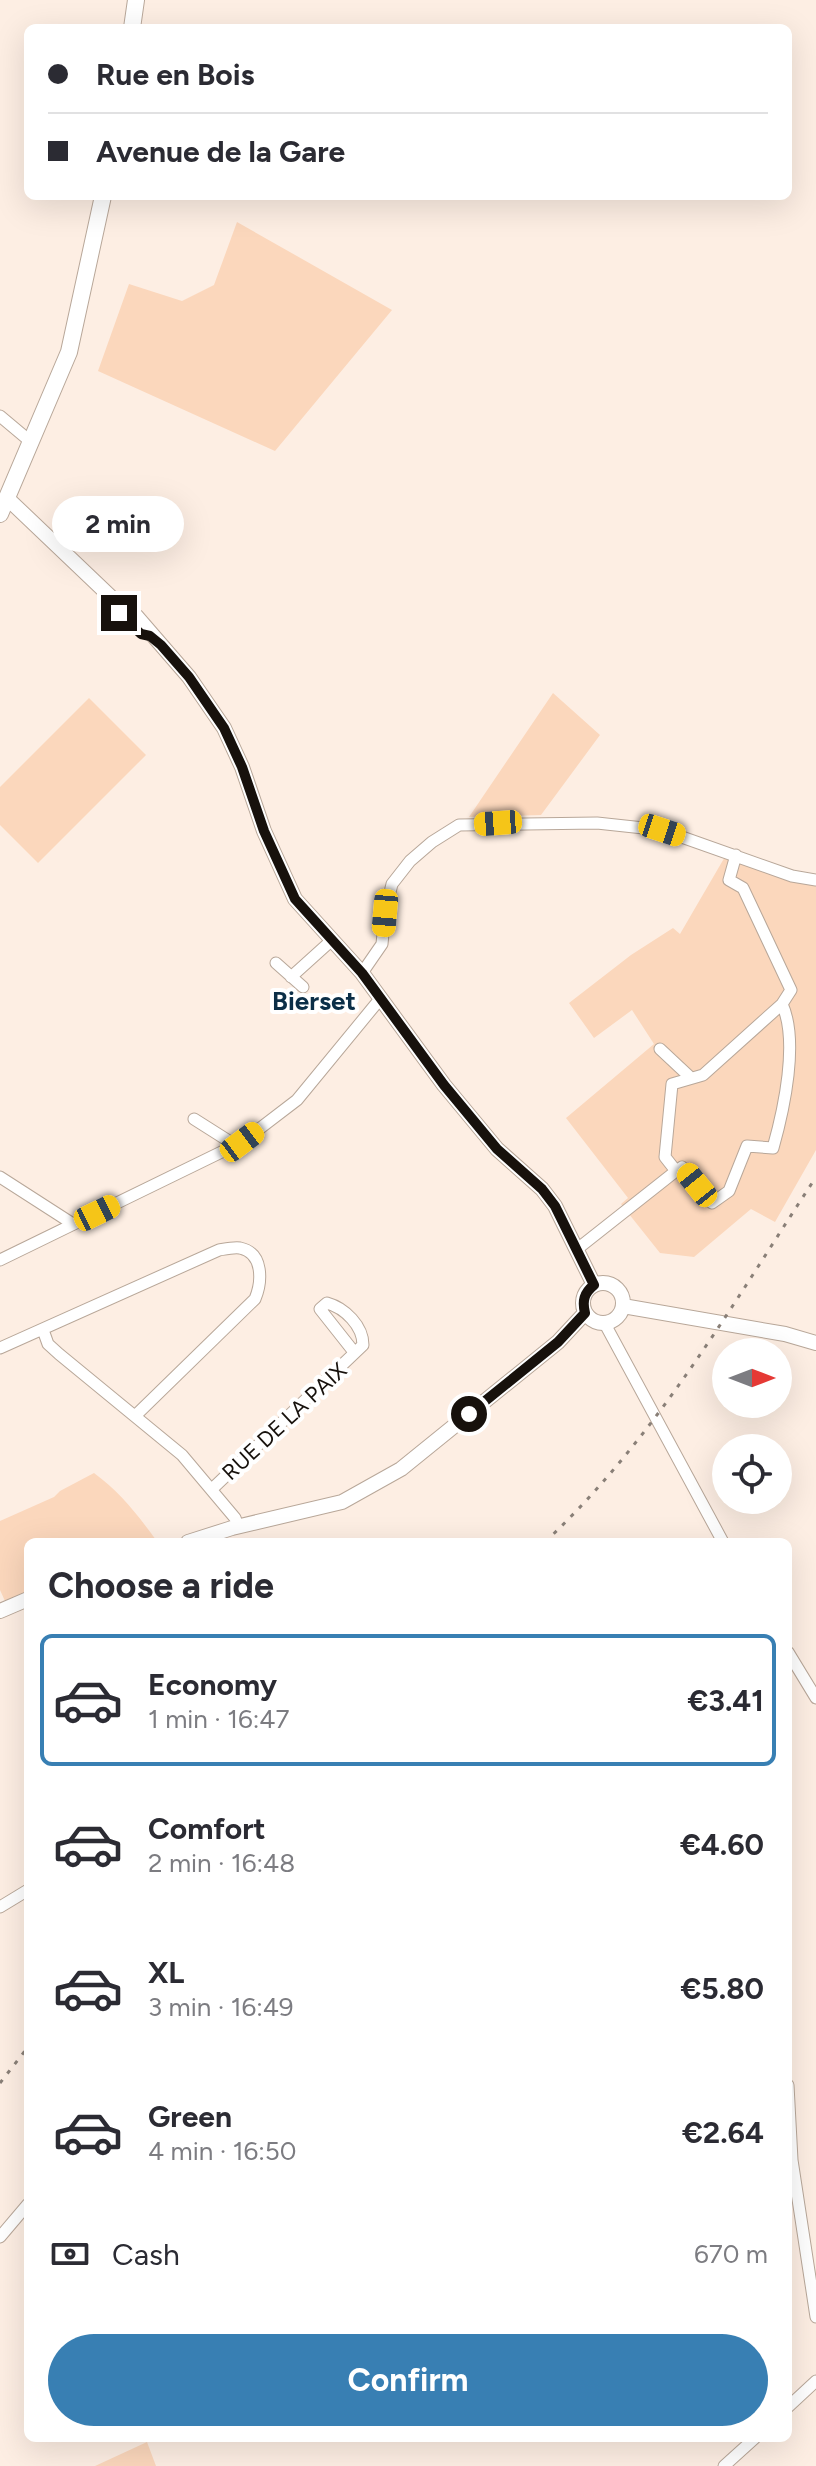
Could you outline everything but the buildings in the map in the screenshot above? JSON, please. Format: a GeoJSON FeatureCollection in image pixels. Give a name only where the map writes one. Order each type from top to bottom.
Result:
{"type":"FeatureCollection","features":[{"type":"Feature","properties":{"kind":"main road"},"geometry":{"type":"LineString","coordinates":[[133,24],[136,0]]}},
{"type":"Feature","properties":{"kind":"main road"},"geometry":{"type":"LineString","coordinates":[[0,514],[69,352],[102,200]]}},
{"type":"Feature","properties":{"kind":"street"},"geometry":{"type":"LineString","coordinates":[[0,416],[31,442]]}},
{"type":"Feature","properties":{"kind":"street"},"geometry":{"type":"LineString","coordinates":[[7,498],[114,600],[137,617],[150,636],[189,677],[224,728],[288,887],[303,909],[362,973],[444,1085],[497,1149],[542,1189],[555,1206],[594,1285]]}},
{"type":"Feature","properties":{"kind":"street"},"geometry":{"type":"LineString","coordinates":[[362,973],[382,944],[392,884],[410,861],[459,825],[610,824],[662,830],[792,876],[816,880]]}},
{"type":"Feature","properties":{"kind":"street"},"geometry":{"type":"LineString","coordinates":[[676,1171],[665,1157],[672,1084],[703,1075],[782,1004],[791,990],[743,888],[729,880],[736,855]]}},
{"type":"Feature","properties":{"kind":"street"},"geometry":{"type":"LineString","coordinates":[[291,977],[332,940]]}},
{"type":"Feature","properties":{"kind":"street"},"geometry":{"type":"LineString","coordinates":[[276,963],[303,987]]}},
{"type":"Feature","properties":{"kind":"street"},"geometry":{"type":"LineString","coordinates":[[0,1260],[235,1145],[297,1100],[380,999]]}},
{"type":"Feature","properties":{"kind":"street"},"geometry":{"type":"LineString","coordinates":[[576,1250],[682,1167],[712,1203],[729,1191],[747,1146],[773,1148],[787,1081],[789,1019],[782,1004]]}},
{"type":"Feature","properties":{"kind":"street"},"geometry":{"type":"LineString","coordinates":[[660,1049],[691,1078]]}},
{"type":"Feature","properties":{"kind":"street"},"geometry":{"type":"LineString","coordinates":[[194,1119],[235,1145]]}},
{"type":"Feature","properties":{"kind":"street"},"geometry":{"type":"LineString","coordinates":[[0,1177],[73,1224]]}},
{"type":"Feature","properties":{"kind":"street"},"geometry":{"type":"LineString","coordinates":[[0,1348],[219,1250],[239,1248],[251,1254],[260,1268],[261,1285],[255,1299],[135,1416]]}},
{"type":"Feature","properties":{"kind":"street"},"geometry":{"type":"LineString","coordinates":[[608,1283],[615,1286],[623,1297],[623,1306],[619,1316],[605,1324],[593,1321],[585,1313],[583,1303],[585,1295],[594,1285],[608,1283]]}},
{"type":"Feature","properties":{"kind":"street"},"geometry":{"type":"LineString","coordinates":[[623,1306],[785,1334],[816,1343]]}},
{"type":"Feature","properties":{"kind":"street"},"geometry":{"type":"LineString","coordinates":[[200,1538],[342,1502],[401,1469],[558,1342],[585,1313]]}},
{"type":"Feature","properties":{"kind":"street"},"geometry":{"type":"LineString","coordinates":[[605,1324],[721,1538]]}},
{"type":"Feature","properties":{"kind":"street"},"geometry":{"type":"LineString","coordinates":[[43,1330],[48,1344],[182,1455],[235,1518],[238,1526]]}},
{"type":"Feature","properties":{"kind":"street","name":"RUE DE LA PAIX"},"geometry":{"type":"LineString","coordinates":[[212,1489],[350,1360],[354,1352]]}},
{"type":"Feature","properties":{"kind":"street"},"geometry":{"type":"LineString","coordinates":[[0,1611],[24,1601]]}},
{"type":"Feature","properties":{"kind":"street"},"geometry":{"type":"LineString","coordinates":[[792,1659],[816,1698]]}},
{"type":"Feature","properties":{"kind":"street"},"geometry":{"type":"LineString","coordinates":[[0,1907],[24,1892]]}},
{"type":"Feature","properties":{"kind":"street"},"geometry":{"type":"LineString","coordinates":[[792,2160],[816,2317]]}},
{"type":"Feature","properties":{"kind":"street"},"geometry":{"type":"LineString","coordinates":[[0,2237],[24,2209]]}},
{"type":"Feature","properties":{"kind":"street"},"geometry":{"type":"LineString","coordinates":[[792,2403],[816,2381]]}},
{"type":"Feature","properties":{"kind":"street"},"geometry":{"type":"LineString","coordinates":[[724,2466],[751,2442]]}},
{"type":"Feature","properties":{"kind":"shaded area"},"geometry":{"type":"Polygon","coordinates":[[[237,222],[392,310],[275,451],[98,371],[129,284],[182,301],[214,285],[237,222]]]}},
{"type":"Feature","properties":{"kind":"shaded area"},"geometry":{"type":"Polygon","coordinates":[[[553,693],[600,735],[541,815],[469,817],[553,693]]]}},
{"type":"Feature","properties":{"kind":"shaded area"},"geometry":{"type":"Polygon","coordinates":[[[89,698],[146,755],[38,863],[0,825],[0,787],[89,698]]]}},
{"type":"Feature","properties":{"kind":"shaded area"},"geometry":{"type":"Polygon","coordinates":[[[726,855],[783,878],[816,886],[816,1150],[775,1222],[751,1209],[694,1257],[660,1253],[621,1204],[628,1198],[566,1118],[654,1044],[632,1010],[594,1038],[569,1003],[631,955],[673,928],[680,934],[726,855]]]}},
{"type":"Feature","properties":{"kind":"shaded area"},"geometry":{"type":"Polygon","coordinates":[[[94,1473],[128,1504],[154,1538],[24,1538],[24,1593],[5,1601],[0,1590],[0,1521],[54,1497],[94,1473]]]}},
{"type":"Feature","properties":{"kind":"shaded area"},"geometry":{"type":"Polygon","coordinates":[[[147,2442],[156,2466],[95,2466],[147,2442]]]}},
{"type":"Feature","properties":{"kind":"railway"},"geometry":{"type":"LineString","coordinates":[[549,1538],[585,1502],[658,1414],[816,1177]]}},
{"type":"Feature","properties":{"kind":"railway"},"geometry":{"type":"LineString","coordinates":[[0,2083],[24,2052]]}},
{"type":"Feature","properties":{"kind":"district","name":"Bierset"},"geometry":{"type":"Point","coordinates":[314,1001]}},
{"type":"Feature","properties":{"kind":"route"},"geometry":{"type":"LineString","coordinates":[[119,613],[141,634],[155,638],[189,677],[224,728],[242,767],[264,831],[295,899],[362,973],[444,1085],[497,1149],[542,1189],[555,1206],[594,1285],[585,1295],[585,1313],[558,1342],[469,1414]]}}]}
